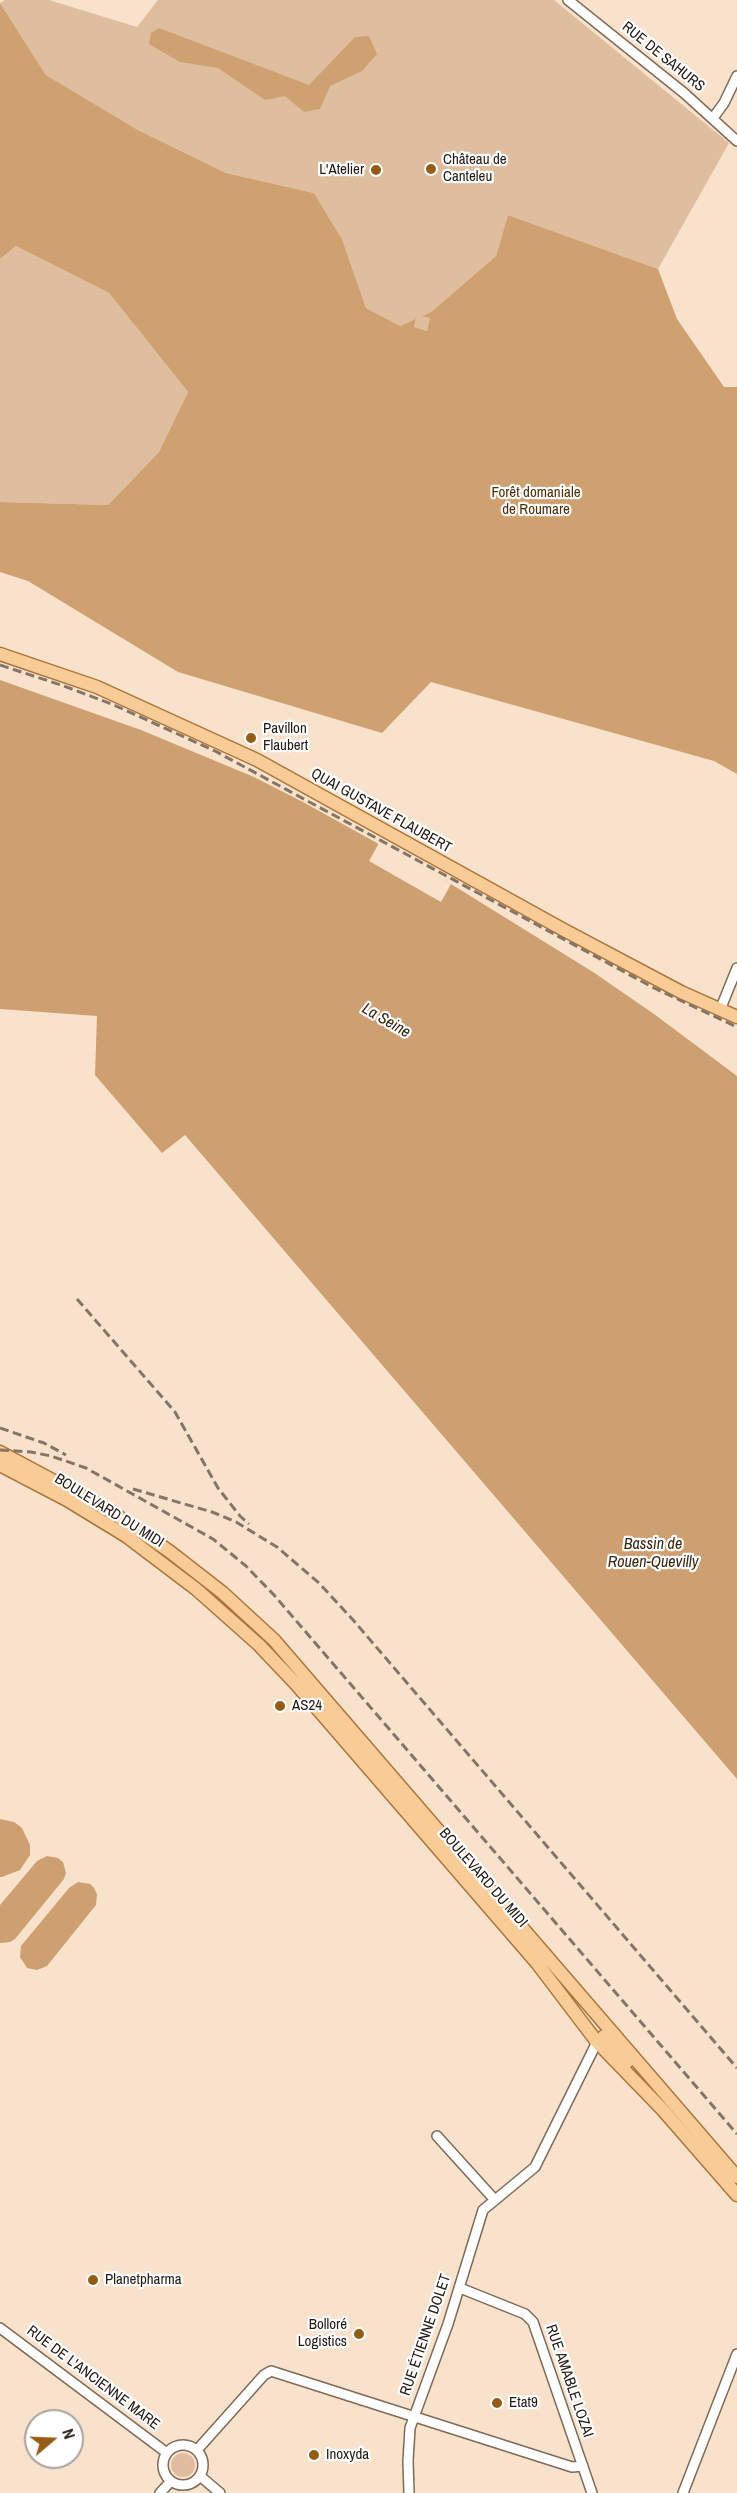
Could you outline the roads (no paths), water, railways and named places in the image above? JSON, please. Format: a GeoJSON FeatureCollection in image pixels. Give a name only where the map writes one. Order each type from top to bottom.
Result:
{"type":"FeatureCollection","features":[{"type":"Feature","properties":{"kind":"main road","name":"QUAI GUSTAVE FLAUBERT"},"geometry":{"type":"LineString","coordinates":[[0,654],[97,687],[257,760],[564,930],[681,992],[737,1017]]}},
{"type":"Feature","properties":{"kind":"main road","name":"BOULEVARD DU MIDI"},"geometry":{"type":"LineString","coordinates":[[0,1452],[110,1511],[189,1565],[278,1644],[662,2109],[737,2195]]}},
{"type":"Feature","properties":{"kind":"main road","name":"BOULEVARD DU MIDI"},"geometry":{"type":"LineString","coordinates":[[0,1465],[106,1523],[199,1587],[256,1632],[278,1644]]}},
{"type":"Feature","properties":{"kind":"main road","name":"BOULEVARD DU MIDI"},"geometry":{"type":"LineString","coordinates":[[189,1565],[199,1587],[296,1684],[537,1963],[602,2034],[680,2112],[737,2177]]}},
{"type":"Feature","properties":{"kind":"street","name":"RUE DE SAHURS"},"geometry":{"type":"LineString","coordinates":[[568,0],[713,118],[737,141]]}},
{"type":"Feature","properties":{"kind":"street"},"geometry":{"type":"LineString","coordinates":[[713,118],[724,103],[737,76]]}},
{"type":"Feature","properties":{"kind":"street"},"geometry":{"type":"LineString","coordinates":[[720,1010],[737,968]]}},
{"type":"Feature","properties":{"kind":"street","name":"RUE ÉTIENNE DOLET"},"geometry":{"type":"LineString","coordinates":[[409,2493],[409,2444],[414,2416],[460,2288],[480,2216],[497,2197],[535,2167],[602,2034]]}},
{"type":"Feature","properties":{"kind":"street"},"geometry":{"type":"LineString","coordinates":[[437,2136],[497,2197]]}},
{"type":"Feature","properties":{"kind":"street","name":"RUE AMABLE LOZAI"},"geometry":{"type":"LineString","coordinates":[[460,2288],[525,2314],[533,2322],[592,2493]]}},
{"type":"Feature","properties":{"kind":"street","name":"RUE DE L'ANCIENNE MARE"},"geometry":{"type":"LineString","coordinates":[[0,2328],[167,2453]]}},
{"type":"Feature","properties":{"kind":"street"},"geometry":{"type":"LineString","coordinates":[[684,2493],[737,2354]]}},
{"type":"Feature","properties":{"kind":"street"},"geometry":{"type":"LineString","coordinates":[[197,2450],[264,2375],[271,2371],[572,2467],[583,2466]]}},
{"type":"Feature","properties":{"kind":"street"},"geometry":{"type":"LineString","coordinates":[[179,2445],[189,2445],[197,2450],[203,2460],[201,2476],[186,2485],[171,2481],[163,2467],[167,2453],[179,2445]]}},
{"type":"Feature","properties":{"kind":"street"},"geometry":{"type":"LineString","coordinates":[[201,2476],[220,2493]]}},
{"type":"Feature","properties":{"kind":"street"},"geometry":{"type":"LineString","coordinates":[[160,2493],[171,2481]]}},
{"type":"Feature","properties":{"kind":"water"},"geometry":{"type":"Polygon","coordinates":[[[0,680],[141,730],[254,777],[303,802],[451,884],[593,972],[737,1076],[737,1779],[185,1135],[162,1153],[95,1075],[97,1016],[0,1009],[0,680]]]}},
{"type":"Feature","properties":{"kind":"water"},"geometry":{"type":"Polygon","coordinates":[[[0,1819],[14,1822],[22,1828],[30,1845],[30,1855],[20,1870],[2,1877],[0,1877],[0,1819]]]}},
{"type":"Feature","properties":{"kind":"water"},"geometry":{"type":"Polygon","coordinates":[[[47,1856],[58,1858],[63,1862],[66,1873],[64,1879],[15,1939],[0,1943],[0,1905],[37,1861],[47,1856]]]}},
{"type":"Feature","properties":{"kind":"water"},"geometry":{"type":"Polygon","coordinates":[[[78,1882],[90,1884],[94,1888],[97,1894],[96,1905],[47,1966],[37,1970],[27,1968],[20,1957],[21,1946],[69,1888],[78,1882]]]}},
{"type":"Feature","properties":{"kind":"railway"},"geometry":{"type":"LineString","coordinates":[[0,665],[114,705],[215,751],[654,988],[737,1027]]}},
{"type":"Feature","properties":{"kind":"railway"},"geometry":{"type":"LineString","coordinates":[[77,1299],[175,1412],[218,1488],[249,1524]]}},
{"type":"Feature","properties":{"kind":"railway"},"geometry":{"type":"LineString","coordinates":[[0,1428],[44,1443],[66,1455]]}},
{"type":"Feature","properties":{"kind":"railway"},"geometry":{"type":"LineString","coordinates":[[0,1450],[51,1456],[86,1468],[213,1539],[246,1566],[274,1595],[737,2134]]}},
{"type":"Feature","properties":{"kind":"railway"},"geometry":{"type":"LineString","coordinates":[[133,1489],[212,1512],[236,1522],[277,1547],[319,1583],[737,2068]]}},
{"type":"Feature","properties":{"kind":"place","name":"Château de Canteleu"},"geometry":{"type":"Point","coordinates":[431,169]}},
{"type":"Feature","properties":{"kind":"place","name":"L'Atelier"},"geometry":{"type":"Point","coordinates":[376,170]}},
{"type":"Feature","properties":{"kind":"place","name":"Pavillon Flaubert"},"geometry":{"type":"Point","coordinates":[251,738]}},
{"type":"Feature","properties":{"kind":"place","name":"AS24"},"geometry":{"type":"Point","coordinates":[280,1706]}},
{"type":"Feature","properties":{"kind":"place","name":"Planetpharma"},"geometry":{"type":"Point","coordinates":[93,2280]}},
{"type":"Feature","properties":{"kind":"place","name":"Bolloré Logistics"},"geometry":{"type":"Point","coordinates":[359,2334]}},
{"type":"Feature","properties":{"kind":"place","name":"Etat9"},"geometry":{"type":"Point","coordinates":[497,2403]}},
{"type":"Feature","properties":{"kind":"place","name":"Inoxyda"},"geometry":{"type":"Point","coordinates":[314,2455]}},
{"type":"Feature","properties":{"kind":"park label","name":"Forêt domaniale de Roumare"},"geometry":{"type":"Point","coordinates":[536,502]}},
{"type":"Feature","properties":{"kind":"water label","name":"La Seine"},"geometry":{"type":"Point","coordinates":[386,1021]}},
{"type":"Feature","properties":{"kind":"water label","name":"Bassin de Rouen-Quevilly"},"geometry":{"type":"Point","coordinates":[653,1554]}}]}
